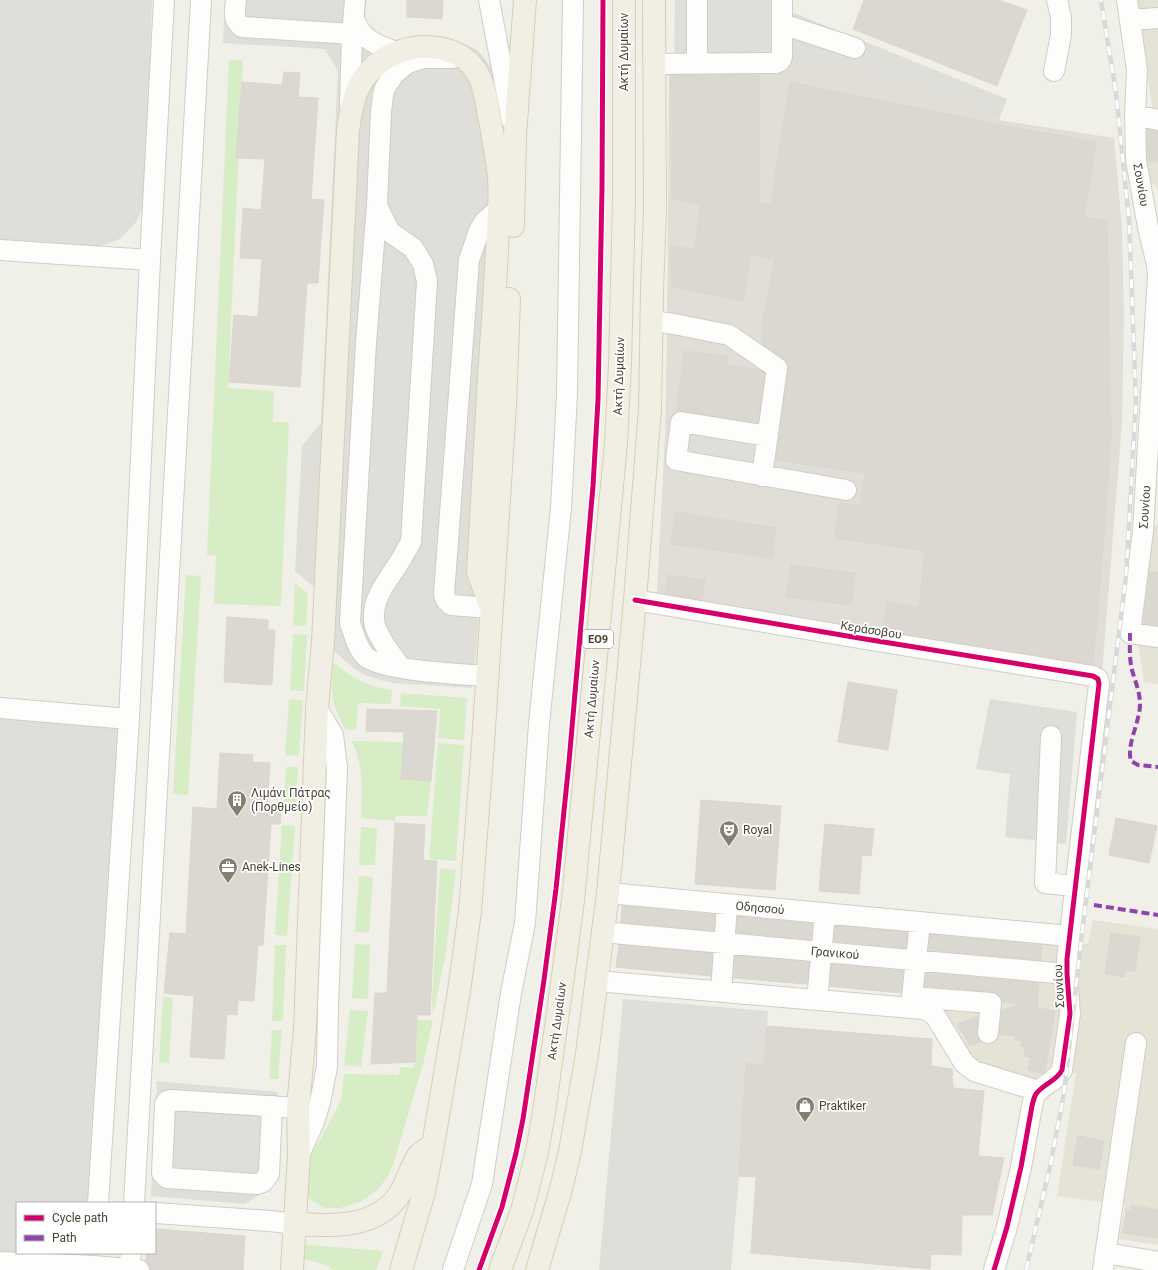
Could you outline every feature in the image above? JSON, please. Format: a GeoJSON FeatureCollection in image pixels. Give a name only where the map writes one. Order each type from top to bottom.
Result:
{"type":"FeatureCollection","features":[{"type":"Feature","properties":{"kind":"main road"},"geometry":{"type":"LineString","coordinates":[[401,1270],[424,1192],[459,991],[469,918],[505,405],[514,196],[515,135],[525,0]]}},
{"type":"Feature","properties":{"kind":"main road","name":"Ακτή Δυμαίων"},"geometry":{"type":"LineString","coordinates":[[500,1270],[526,1196],[537,1152],[557,1027],[572,908],[616,443],[620,372],[624,198],[624,0]]}},
{"type":"Feature","properties":{"kind":"main road","name":"ΕΟ9"},"geometry":{"type":"LineString","coordinates":[[537,1270],[559,1196],[570,1150],[587,1054],[608,894],[635,600],[650,409],[651,321],[655,210],[654,0]]}},
{"type":"Feature","properties":{"kind":"main road"},"geometry":{"type":"LineString","coordinates":[[292,1270],[299,1155],[298,1108],[305,1029],[317,708],[323,642],[348,136],[353,100],[364,78],[379,62],[397,52],[414,48],[431,47],[447,51],[462,58],[476,72],[484,88],[499,178],[496,277],[478,572],[491,608]]}},
{"type":"Feature","properties":{"kind":"main road"},"geometry":{"type":"LineString","coordinates":[[295,1224],[345,1224],[362,1221],[377,1215],[388,1207],[399,1195],[418,1155],[433,1145]]}},
{"type":"Feature","properties":{"kind":"street"},"geometry":{"type":"LineString","coordinates":[[98,1202],[129,719],[150,260],[164,0]]}},
{"type":"Feature","properties":{"kind":"street"},"geometry":{"type":"LineString","coordinates":[[134,1202],[201,0]]}},
{"type":"Feature","properties":{"kind":"street"},"geometry":{"type":"LineString","coordinates":[[236,0],[235,18],[237,23],[242,27],[354,17]]}},
{"type":"Feature","properties":{"kind":"street"},"geometry":{"type":"LineString","coordinates":[[489,0],[515,135]]}},
{"type":"Feature","properties":{"kind":"street"},"geometry":{"type":"LineString","coordinates":[[453,1270],[482,1184],[511,994],[525,923],[540,724],[561,508],[565,440],[573,0]]}},
{"type":"Feature","properties":{"kind":"street"},"geometry":{"type":"LineString","coordinates":[[697,0],[697,64]]}},
{"type":"Feature","properties":{"kind":"street"},"geometry":{"type":"LineString","coordinates":[[654,64],[776,63],[780,61],[782,57],[782,0]]}},
{"type":"Feature","properties":{"kind":"street"},"geometry":{"type":"LineString","coordinates":[[1054,71],[1061,36],[1061,17],[1057,0]]}},
{"type":"Feature","properties":{"kind":"street","name":"Σουνίου"},"geometry":{"type":"LineString","coordinates":[[1127,0],[1137,70],[1135,115],[1136,160],[1150,196],[1158,276],[1143,531],[1130,633],[1158,637]]}},
{"type":"Feature","properties":{"kind":"street"},"geometry":{"type":"LineString","coordinates":[[354,17],[358,28],[368,40],[378,46],[397,52]]}},
{"type":"Feature","properties":{"kind":"street"},"geometry":{"type":"LineString","coordinates":[[350,117],[354,17]]}},
{"type":"Feature","properties":{"kind":"street"},"geometry":{"type":"LineString","coordinates":[[1130,20],[1158,18]]}},
{"type":"Feature","properties":{"kind":"street"},"geometry":{"type":"LineString","coordinates":[[782,24],[855,48]]}},
{"type":"Feature","properties":{"kind":"street"},"geometry":{"type":"LineString","coordinates":[[462,58],[432,57],[416,60],[401,68],[390,80],[383,95],[377,205],[366,343],[350,623],[360,650],[366,658],[375,662],[401,668],[487,676]]}},
{"type":"Feature","properties":{"kind":"street"},"geometry":{"type":"LineString","coordinates":[[1135,115],[1158,120]]}},
{"type":"Feature","properties":{"kind":"street"},"geometry":{"type":"LineString","coordinates":[[377,205],[390,232],[413,248],[422,264],[427,281],[411,542],[400,562],[385,582],[374,612],[375,625],[380,638],[401,668]]}},
{"type":"Feature","properties":{"kind":"street"},"geometry":{"type":"LineString","coordinates":[[491,608],[451,605],[446,600],[444,594],[469,260],[478,231],[485,221],[499,209]]}},
{"type":"Feature","properties":{"kind":"street"},"geometry":{"type":"LineString","coordinates":[[0,250],[150,260]]}},
{"type":"Feature","properties":{"kind":"street"},"geometry":{"type":"LineString","coordinates":[[651,321],[729,336],[777,368],[762,476]]}},
{"type":"Feature","properties":{"kind":"street"},"geometry":{"type":"LineString","coordinates":[[768,436],[681,422],[676,460],[846,490]]}},
{"type":"Feature","properties":{"kind":"street","name":"Κεράσοβου"},"geometry":{"type":"LineString","coordinates":[[635,600],[1092,676],[1098,679],[1099,684]]}},
{"type":"Feature","properties":{"kind":"street"},"geometry":{"type":"LineString","coordinates":[[323,642],[350,623]]}},
{"type":"Feature","properties":{"kind":"street","name":"Σουνίου"},"geometry":{"type":"LineString","coordinates":[[1036,1093],[1042,1087],[1058,1077],[1062,1070],[1070,1014],[1067,974],[1069,936],[1099,684]]}},
{"type":"Feature","properties":{"kind":"street"},"geometry":{"type":"LineString","coordinates":[[0,708],[129,719]]}},
{"type":"Feature","properties":{"kind":"street"},"geometry":{"type":"LineString","coordinates":[[299,1155],[318,1108],[328,1067],[328,1006],[337,768],[333,736],[317,708]]}},
{"type":"Feature","properties":{"kind":"street"},"geometry":{"type":"LineString","coordinates":[[1051,736],[1045,883],[1075,886]]}},
{"type":"Feature","properties":{"kind":"street","name":"Οδησσού"},"geometry":{"type":"LineString","coordinates":[[608,894],[1069,936]]}},
{"type":"Feature","properties":{"kind":"street"},"geometry":{"type":"LineString","coordinates":[[721,992],[728,905]]}},
{"type":"Feature","properties":{"kind":"street"},"geometry":{"type":"LineString","coordinates":[[817,1000],[825,913]]}},
{"type":"Feature","properties":{"kind":"street"},"geometry":{"type":"LineString","coordinates":[[916,1003],[916,960],[920,922]]}},
{"type":"Feature","properties":{"kind":"street","name":"Γρανικού"},"geometry":{"type":"LineString","coordinates":[[602,932],[1067,974]]}},
{"type":"Feature","properties":{"kind":"street"},"geometry":{"type":"LineString","coordinates":[[596,981],[817,1000],[916,1003],[991,1003],[988,1033]]}},
{"type":"Feature","properties":{"kind":"street"},"geometry":{"type":"LineString","coordinates":[[916,1003],[936,1017],[964,1063],[974,1071],[1032,1089],[1036,1093],[1007,1227],[994,1270]]}},
{"type":"Feature","properties":{"kind":"street"},"geometry":{"type":"LineString","coordinates":[[1136,1043],[1104,1262],[1158,1262]]}},
{"type":"Feature","properties":{"kind":"street"},"geometry":{"type":"LineString","coordinates":[[272,1106],[269,1174],[263,1182],[257,1184],[167,1178],[162,1173],[165,1104],[167,1101],[171,1100],[272,1106],[298,1108]]}},
{"type":"Feature","properties":{"kind":"street"},"geometry":{"type":"LineString","coordinates":[[156,1213],[270,1220],[295,1224]]}},
{"type":"Feature","properties":{"kind":"street"},"geometry":{"type":"LineString","coordinates":[[0,1262],[94,1260],[126,1266]]}},
{"type":"Feature","properties":{"kind":"shaded area"},"geometry":{"type":"Polygon","coordinates":[[[0,0],[152,0],[145,190],[142,210],[136,222],[118,240],[97,247],[0,242],[0,0]]]}},
{"type":"Feature","properties":{"kind":"shaded area"},"geometry":{"type":"Polygon","coordinates":[[[225,0],[366,0],[365,23],[387,43],[439,36],[465,44],[477,50],[482,55],[510,93],[477,644],[472,688],[393,683],[367,676],[356,670],[335,652],[319,634],[325,596],[295,571],[302,446],[321,423],[338,71],[325,49],[223,43],[225,0]]]}},
{"type":"Feature","properties":{"kind":"shaded area"},"geometry":{"type":"Polygon","coordinates":[[[675,0],[788,0],[789,11],[1007,99],[999,120],[916,88],[809,64],[674,69],[675,0]]]}},
{"type":"Feature","properties":{"kind":"shaded area"},"geometry":{"type":"Polygon","coordinates":[[[1136,0],[1158,0],[1158,189],[1143,175],[1140,122],[1155,125],[1136,0]]]}},
{"type":"Feature","properties":{"kind":"shaded area"},"geometry":{"type":"Polygon","coordinates":[[[809,64],[916,88],[999,120],[1114,138],[1122,229],[1124,317],[1122,422],[1102,673],[657,594],[665,435],[669,69],[809,64]]]}},
{"type":"Feature","properties":{"kind":"shaded area"},"geometry":{"type":"Polygon","coordinates":[[[676,416],[774,432],[769,462],[853,475],[848,502],[667,472],[676,416]]]}},
{"type":"Feature","properties":{"kind":"shaded area"},"geometry":{"type":"Polygon","coordinates":[[[1158,524],[1158,684],[1144,682],[1138,641],[1152,528],[1158,524]]]}},
{"type":"Feature","properties":{"kind":"shaded area"},"geometry":{"type":"Polygon","coordinates":[[[990,699],[1077,712],[1066,844],[1005,837],[1010,774],[976,769],[990,699]]]}},
{"type":"Feature","properties":{"kind":"shaded area"},"geometry":{"type":"Polygon","coordinates":[[[0,708],[129,719],[98,1202],[16,1202],[16,1254],[95,1254],[94,1266],[0,1262],[0,708]]]}},
{"type":"Feature","properties":{"kind":"shaded area"},"geometry":{"type":"Polygon","coordinates":[[[623,902],[1088,944],[1093,920],[1158,929],[1158,1245],[1119,1239],[1125,1205],[1057,1196],[1076,1073],[1059,1071],[1031,1084],[976,1064],[932,996],[616,967],[623,902]]]}},
{"type":"Feature","properties":{"kind":"shaded area"},"geometry":{"type":"Polygon","coordinates":[[[623,999],[768,1011],[764,1065],[746,1064],[731,1270],[599,1270],[623,999]]]}},
{"type":"Feature","properties":{"kind":"shaded area"},"geometry":{"type":"Polygon","coordinates":[[[157,1081],[278,1092],[274,1172],[263,1192],[245,1204],[151,1196],[157,1081]]]}},
{"type":"Feature","properties":{"kind":"green space"},"geometry":{"type":"Polygon","coordinates":[[[229,60],[243,60],[228,388],[274,391],[273,422],[289,422],[281,606],[214,604],[216,556],[207,555],[229,60]]]}},
{"type":"Feature","properties":{"kind":"green space"},"geometry":{"type":"Polygon","coordinates":[[[186,575],[201,576],[188,795],[173,794],[186,575]]]}},
{"type":"Feature","properties":{"kind":"green space"},"geometry":{"type":"Polygon","coordinates":[[[295,583],[308,594],[306,626],[293,625],[295,583]]]}},
{"type":"Feature","properties":{"kind":"green space"},"geometry":{"type":"Polygon","coordinates":[[[293,634],[307,635],[304,691],[290,690],[293,634]]]}},
{"type":"Feature","properties":{"kind":"green space"},"geometry":{"type":"Polygon","coordinates":[[[333,664],[336,664],[348,674],[362,682],[376,687],[392,690],[391,704],[358,703],[356,730],[345,729],[340,720],[333,698],[333,664]]]}},
{"type":"Feature","properties":{"kind":"green space"},"geometry":{"type":"Polygon","coordinates":[[[401,693],[467,698],[464,740],[438,738],[440,709],[400,706],[401,693]]]}},
{"type":"Feature","properties":{"kind":"green space"},"geometry":{"type":"Polygon","coordinates":[[[289,699],[303,700],[299,756],[285,755],[289,699]]]}},
{"type":"Feature","properties":{"kind":"green space"},"geometry":{"type":"Polygon","coordinates":[[[352,741],[404,742],[402,779],[431,781],[427,816],[396,816],[395,821],[361,818],[362,788],[359,760],[352,741]]]}},
{"type":"Feature","properties":{"kind":"green space"},"geometry":{"type":"Polygon","coordinates":[[[438,743],[464,745],[456,861],[429,859],[438,743]]]}},
{"type":"Feature","properties":{"kind":"green space"},"geometry":{"type":"Polygon","coordinates":[[[286,767],[298,767],[296,811],[288,811],[289,804],[283,804],[286,767]]]}},
{"type":"Feature","properties":{"kind":"green space"},"geometry":{"type":"Polygon","coordinates":[[[282,825],[295,826],[287,936],[275,935],[282,825]]]}},
{"type":"Feature","properties":{"kind":"green space"},"geometry":{"type":"Polygon","coordinates":[[[361,827],[377,828],[375,865],[359,865],[361,827]]]}},
{"type":"Feature","properties":{"kind":"green space"},"geometry":{"type":"Polygon","coordinates":[[[440,868],[456,870],[446,951],[433,1016],[432,998],[440,868]]]}},
{"type":"Feature","properties":{"kind":"green space"},"geometry":{"type":"Polygon","coordinates":[[[359,876],[373,877],[369,933],[355,932],[359,876]]]}},
{"type":"Feature","properties":{"kind":"green space"},"geometry":{"type":"Polygon","coordinates":[[[355,944],[370,945],[368,999],[352,998],[355,944]]]}},
{"type":"Feature","properties":{"kind":"green space"},"geometry":{"type":"Polygon","coordinates":[[[275,945],[286,945],[283,1021],[272,1021],[275,945]]]}},
{"type":"Feature","properties":{"kind":"green space"},"geometry":{"type":"Polygon","coordinates":[[[163,997],[173,998],[169,1063],[159,1062],[163,997]]]}},
{"type":"Feature","properties":{"kind":"green space"},"geometry":{"type":"Polygon","coordinates":[[[350,1010],[368,1011],[361,1067],[344,1065],[350,1010]]]}},
{"type":"Feature","properties":{"kind":"green space"},"geometry":{"type":"Polygon","coordinates":[[[417,1020],[433,1020],[423,1064],[393,1165],[387,1178],[377,1190],[360,1202],[340,1208],[324,1208],[311,1200],[307,1193],[307,1161],[338,1107],[342,1096],[344,1074],[399,1075],[400,1067],[413,1068],[415,1062],[417,1020]]]}},
{"type":"Feature","properties":{"kind":"green space"},"geometry":{"type":"Polygon","coordinates":[[[272,1030],[282,1030],[278,1079],[269,1079],[272,1030]]]}},
{"type":"Feature","properties":{"kind":"green space"},"geometry":{"type":"Polygon","coordinates":[[[297,1244],[383,1251],[376,1270],[334,1270],[324,1264],[297,1257],[297,1244]]]}},
{"type":"Feature","properties":{"kind":"building"},"geometry":{"type":"Polygon","coordinates":[[[407,0],[443,0],[442,19],[407,17],[407,0]]]}},
{"type":"Feature","properties":{"kind":"building"},"geometry":{"type":"Polygon","coordinates":[[[864,0],[998,0],[1027,10],[997,86],[853,29],[864,0]]]}},
{"type":"Feature","properties":{"kind":"building"},"geometry":{"type":"Polygon","coordinates":[[[284,72],[300,73],[298,97],[318,98],[311,199],[324,200],[318,283],[307,283],[300,387],[229,382],[234,315],[258,317],[262,259],[240,258],[243,208],[261,210],[265,159],[236,158],[242,82],[282,85],[284,72]]]}},
{"type":"Feature","properties":{"kind":"building"},"geometry":{"type":"Polygon","coordinates":[[[670,75],[759,75],[759,203],[771,204],[790,82],[1006,126],[1096,142],[1084,217],[1107,221],[1111,435],[1093,664],[883,630],[887,602],[919,607],[925,551],[835,538],[839,503],[860,506],[865,473],[776,460],[788,369],[787,363],[784,359],[762,344],[763,321],[775,259],[750,255],[743,301],[672,287],[670,246],[695,249],[700,204],[672,199],[672,112],[670,75]]]}},
{"type":"Feature","properties":{"kind":"building"},"geometry":{"type":"Polygon","coordinates":[[[1147,129],[1158,131],[1158,162],[1148,160],[1147,129]]]}},
{"type":"Feature","properties":{"kind":"building"},"geometry":{"type":"Polygon","coordinates":[[[684,351],[727,356],[727,365],[760,370],[765,373],[758,423],[677,411],[684,351]]]}},
{"type":"Feature","properties":{"kind":"building"},"geometry":{"type":"Polygon","coordinates":[[[675,512],[776,528],[772,558],[671,544],[675,512]]]}},
{"type":"Feature","properties":{"kind":"building"},"geometry":{"type":"Polygon","coordinates":[[[791,565],[855,573],[851,605],[787,597],[791,565]]]}},
{"type":"Feature","properties":{"kind":"building"},"geometry":{"type":"Polygon","coordinates":[[[1150,572],[1158,572],[1158,625],[1143,623],[1150,572]]]}},
{"type":"Feature","properties":{"kind":"building"},"geometry":{"type":"Polygon","coordinates":[[[668,575],[705,580],[702,600],[665,593],[668,575]]]}},
{"type":"Feature","properties":{"kind":"building"},"geometry":{"type":"Polygon","coordinates":[[[227,617],[268,620],[268,630],[275,630],[272,685],[224,682],[227,617]]]}},
{"type":"Feature","properties":{"kind":"building"},"geometry":{"type":"Polygon","coordinates":[[[848,682],[897,690],[888,750],[838,742],[848,682]]]}},
{"type":"Feature","properties":{"kind":"building"},"geometry":{"type":"Polygon","coordinates":[[[367,709],[437,711],[431,781],[401,779],[404,732],[366,731],[367,709]]]}},
{"type":"Feature","properties":{"kind":"building","name":"Λιμάνι Πάτρας (Πορθμείο)"},"geometry":{"type":"Polygon","coordinates":[[[220,753],[253,755],[252,762],[270,763],[267,810],[281,810],[280,824],[271,824],[263,945],[258,945],[254,1001],[238,1000],[237,1015],[227,1014],[224,1059],[190,1057],[194,996],[164,993],[170,933],[186,934],[193,807],[217,809],[220,753]]]}},
{"type":"Feature","properties":{"kind":"building"},"geometry":{"type":"Polygon","coordinates":[[[701,800],[781,806],[775,890],[695,884],[701,800]]]}},
{"type":"Feature","properties":{"kind":"building"},"geometry":{"type":"Polygon","coordinates":[[[1116,818],[1157,826],[1149,863],[1109,855],[1116,818]]]}},
{"type":"Feature","properties":{"kind":"building"},"geometry":{"type":"Polygon","coordinates":[[[395,823],[425,825],[423,860],[437,861],[430,1015],[417,1015],[415,1062],[371,1064],[375,993],[387,993],[395,823]]]}},
{"type":"Feature","properties":{"kind":"building"},"geometry":{"type":"Polygon","coordinates":[[[825,824],[874,829],[871,856],[862,855],[859,894],[819,891],[825,824]]]}},
{"type":"Feature","properties":{"kind":"building"},"geometry":{"type":"Polygon","coordinates":[[[622,906],[715,915],[714,931],[621,922],[622,906]]]}},
{"type":"Feature","properties":{"kind":"building"},"geometry":{"type":"Polygon","coordinates":[[[738,917],[812,924],[811,939],[737,933],[738,917]]]}},
{"type":"Feature","properties":{"kind":"building"},"geometry":{"type":"Polygon","coordinates":[[[835,926],[907,932],[906,948],[834,941],[835,926]]]}},
{"type":"Feature","properties":{"kind":"building"},"geometry":{"type":"Polygon","coordinates":[[[1111,933],[1140,937],[1135,971],[1125,970],[1124,977],[1105,974],[1111,933]]]}},
{"type":"Feature","properties":{"kind":"building"},"geometry":{"type":"Polygon","coordinates":[[[930,935],[1042,945],[1041,960],[929,950],[930,935]]]}},
{"type":"Feature","properties":{"kind":"building"},"geometry":{"type":"Polygon","coordinates":[[[619,945],[712,953],[711,976],[616,967],[619,945]]]}},
{"type":"Feature","properties":{"kind":"building"},"geometry":{"type":"Polygon","coordinates":[[[735,956],[809,962],[807,984],[734,978],[735,956]]]}},
{"type":"Feature","properties":{"kind":"building"},"geometry":{"type":"Polygon","coordinates":[[[832,964],[903,971],[901,993],[830,986],[832,964]]]}},
{"type":"Feature","properties":{"kind":"building"},"geometry":{"type":"Polygon","coordinates":[[[926,973],[1039,983],[1037,1008],[1055,1011],[1045,1072],[1043,1073],[1028,1070],[1030,1057],[1024,1056],[1026,1047],[1021,1047],[1022,1041],[1015,1040],[1016,1036],[999,1034],[1002,1010],[1022,1004],[1002,1002],[998,994],[992,992],[925,986],[926,973]]]}},
{"type":"Feature","properties":{"kind":"building"},"geometry":{"type":"Polygon","coordinates":[[[978,1017],[977,1032],[978,1038],[981,1042],[970,1045],[957,1024],[978,1017]]]}},
{"type":"Feature","properties":{"kind":"building"},"geometry":{"type":"Polygon","coordinates":[[[767,1026],[932,1039],[931,1066],[952,1069],[953,1088],[984,1091],[978,1156],[1004,1158],[992,1215],[962,1215],[961,1255],[931,1254],[930,1269],[751,1253],[756,1177],[739,1176],[746,1063],[764,1065],[767,1026]]]}},
{"type":"Feature","properties":{"kind":"building"},"geometry":{"type":"Polygon","coordinates":[[[1078,1136],[1104,1141],[1099,1169],[1073,1165],[1078,1136]]]}},
{"type":"Feature","properties":{"kind":"building"},"geometry":{"type":"Polygon","coordinates":[[[1132,1205],[1158,1210],[1158,1238],[1123,1233],[1127,1210],[1131,1211],[1132,1205]]]}},
{"type":"Feature","properties":{"kind":"building"},"geometry":{"type":"Polygon","coordinates":[[[156,1229],[245,1236],[243,1270],[150,1270],[146,1261],[147,1254],[156,1254],[156,1229]]]}},
{"type":"Feature","properties":{"kind":"railway"},"geometry":{"type":"LineString","coordinates":[[1026,1270],[1051,1162],[1064,1093],[1126,576],[1136,402],[1129,220],[1116,93],[1101,0]]}},
{"type":"Feature","properties":{"kind":"marked path"},"geometry":{"type":"LineString","coordinates":[[1130,633],[1131,665],[1140,700],[1138,718],[1130,748],[1131,761],[1138,765],[1158,767]]}},
{"type":"Feature","properties":{"kind":"marked path"},"geometry":{"type":"LineString","coordinates":[[1094,905],[1158,915]]}},
{"type":"Feature","properties":{"kind":"cycle path"},"geometry":{"type":"LineString","coordinates":[[479,1270],[502,1207],[523,1119],[556,889],[569,762],[593,486],[598,400],[602,188],[603,0]]}},
{"type":"Feature","properties":{"kind":"cycle path"},"geometry":{"type":"LineString","coordinates":[[635,600],[1093,676],[1098,679],[1099,684],[1067,959],[1070,1014],[1062,1070],[1060,1074],[1042,1088],[1034,1098],[1021,1167],[1007,1227],[994,1270]]}},
{"type":"Feature","properties":{"kind":"place","name":"Λιμάνι Πάτρας (Πορθμείο)"},"geometry":{"type":"Point","coordinates":[237,817]}},
{"type":"Feature","properties":{"kind":"place","name":"Royal"},"geometry":{"type":"Point","coordinates":[729,847]}},
{"type":"Feature","properties":{"kind":"place","name":"Anek-Lines"},"geometry":{"type":"Point","coordinates":[228,884]}},
{"type":"Feature","properties":{"kind":"place","name":"Praktiker"},"geometry":{"type":"Point","coordinates":[805,1123]}}]}
